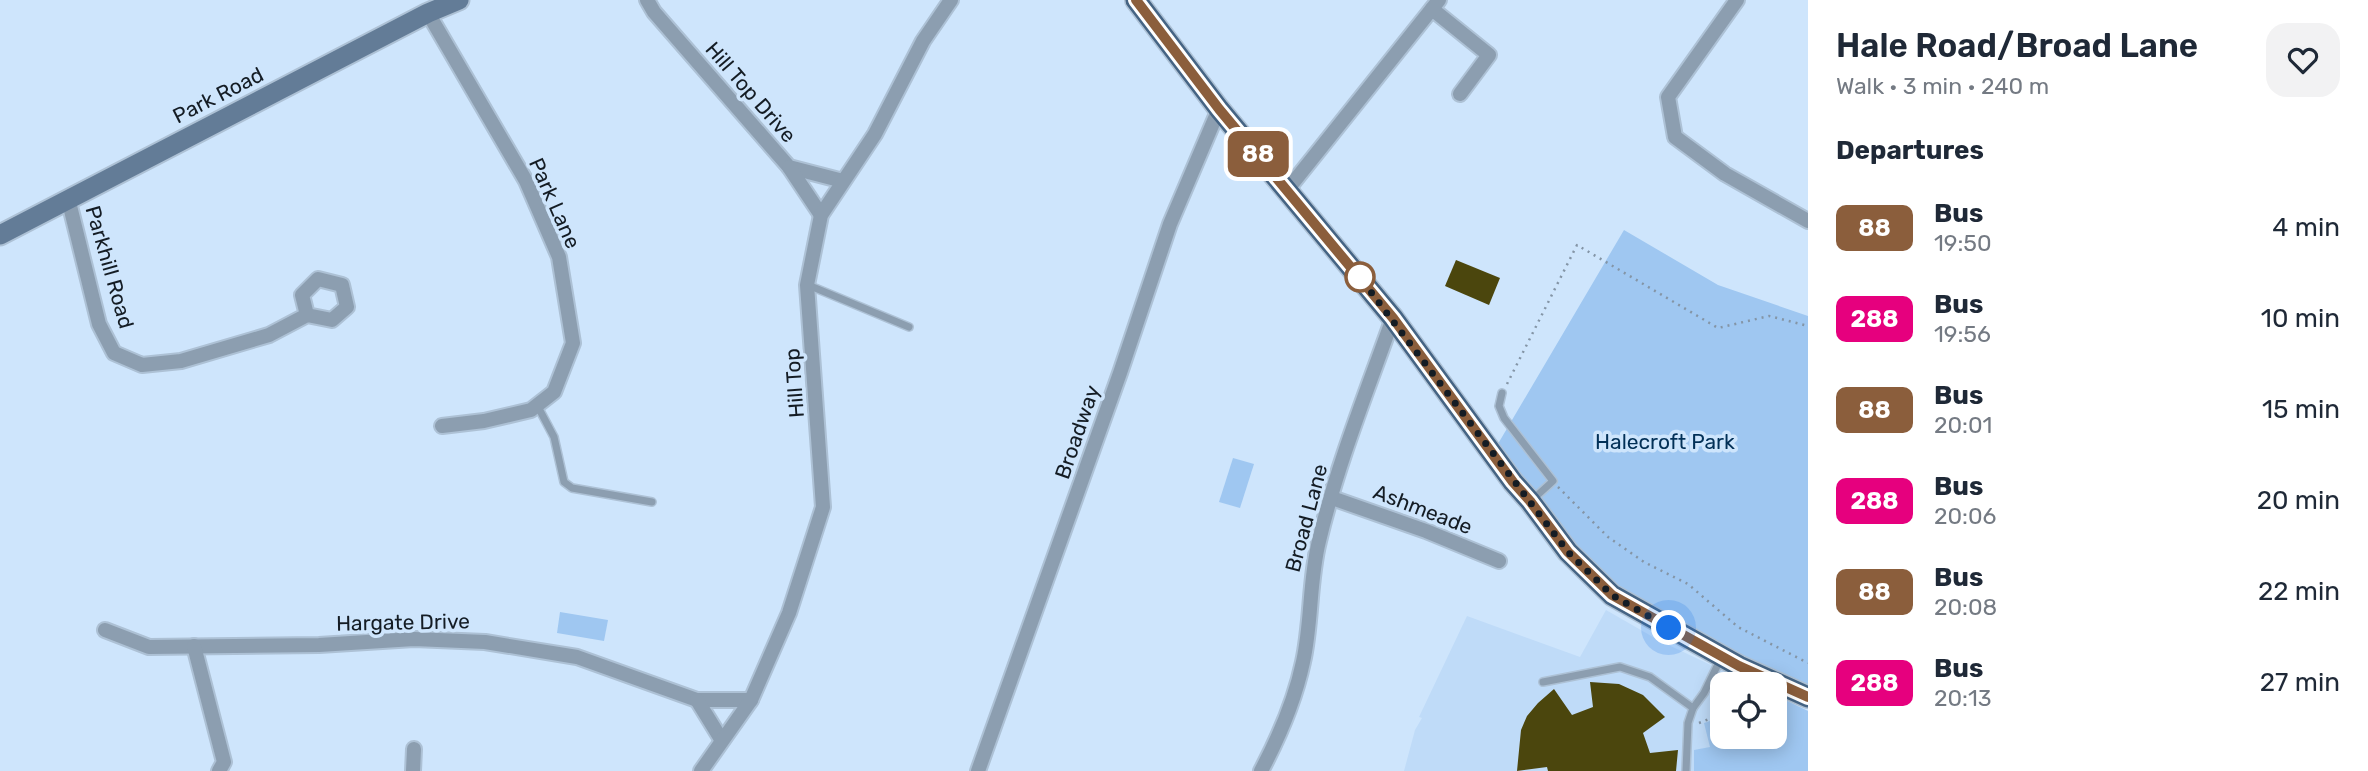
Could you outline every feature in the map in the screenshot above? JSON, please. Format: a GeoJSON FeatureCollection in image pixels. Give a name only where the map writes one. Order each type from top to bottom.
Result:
{"type":"FeatureCollection","features":[{"type":"Feature","properties":{"kind":"main road","name":"Park Road"},"geometry":{"type":"LineString","coordinates":[[0,235],[428,13],[459,0]]}},
{"type":"Feature","properties":{"kind":"main road"},"geometry":{"type":"LineString","coordinates":[[1136,0],[1219,109],[1393,318],[1513,482],[1568,552],[1612,595],[1721,656],[1808,697]]}},
{"type":"Feature","properties":{"kind":"street","name":"Hill Top Drive"},"geometry":{"type":"LineString","coordinates":[[647,0],[789,167],[843,181]]}},
{"type":"Feature","properties":{"kind":"street","name":"Hill Top"},"geometry":{"type":"LineString","coordinates":[[701,771],[751,700],[789,613],[823,507],[807,285],[821,215],[875,134],[923,41],[951,0]]}},
{"type":"Feature","properties":{"kind":"street"},"geometry":{"type":"LineString","coordinates":[[1737,0],[1668,97],[1675,137],[1726,174],[1808,221]]}},
{"type":"Feature","properties":{"kind":"street"},"geometry":{"type":"LineString","coordinates":[[1288,189],[1435,5],[1489,55],[1460,94]]}},
{"type":"Feature","properties":{"kind":"street","name":"Park Lane"},"geometry":{"type":"LineString","coordinates":[[428,13],[526,181],[559,257],[573,343],[554,392],[537,405]]}},
{"type":"Feature","properties":{"kind":"street","name":"Broadway"},"geometry":{"type":"LineString","coordinates":[[978,771],[1107,410],[1170,224],[1219,109]]}},
{"type":"Feature","properties":{"kind":"street"},"geometry":{"type":"LineString","coordinates":[[789,167],[821,215]]}},
{"type":"Feature","properties":{"kind":"street","name":"Parkhill Road"},"geometry":{"type":"LineString","coordinates":[[68,198],[99,324],[114,353],[142,365],[181,361],[269,335],[307,315]]}},
{"type":"Feature","properties":{"kind":"street","name":"Broad Lane"},"geometry":{"type":"LineString","coordinates":[[1261,771],[1290,708],[1303,660],[1311,577],[1332,498],[1393,318]]}},
{"type":"Feature","properties":{"kind":"street"},"geometry":{"type":"LineString","coordinates":[[442,426],[484,421],[531,410],[537,405]]}},
{"type":"Feature","properties":{"kind":"street","name":"Ashmeade"},"geometry":{"type":"LineString","coordinates":[[1332,498],[1426,531],[1499,561]]}},
{"type":"Feature","properties":{"kind":"street","name":"Hargate Drive"},"geometry":{"type":"LineString","coordinates":[[105,630],[149,648],[319,645],[414,639],[485,642],[577,657],[697,700],[751,700]]}},
{"type":"Feature","properties":{"kind":"street"},"geometry":{"type":"LineString","coordinates":[[194,646],[224,762],[219,771]]}},
{"type":"Feature","properties":{"kind":"street"},"geometry":{"type":"LineString","coordinates":[[697,700],[721,739]]}},
{"type":"Feature","properties":{"kind":"street"},"geometry":{"type":"LineString","coordinates":[[413,771],[414,749]]}},
{"type":"Feature","properties":{"kind":"lane"},"geometry":{"type":"LineString","coordinates":[[807,285],[909,327]]}},
{"type":"Feature","properties":{"kind":"lane"},"geometry":{"type":"LineString","coordinates":[[1502,393],[1499,406],[1504,418],[1553,481],[1530,501]]}},
{"type":"Feature","properties":{"kind":"lane"},"geometry":{"type":"LineString","coordinates":[[537,405],[554,437],[564,482],[572,488],[652,502]]}},
{"type":"Feature","properties":{"kind":"lane"},"geometry":{"type":"LineString","coordinates":[[1686,771],[1686,737],[1693,708],[1704,693],[1721,656]]}},
{"type":"Feature","properties":{"kind":"lane"},"geometry":{"type":"LineString","coordinates":[[1543,682],[1620,667],[1650,677],[1693,708]]}},
{"type":"Feature","properties":{"kind":"path"},"geometry":{"type":"LineString","coordinates":[[1502,393],[1577,245],[1718,328],[1769,316],[1808,326]]}},
{"type":"Feature","properties":{"kind":"path"},"geometry":{"type":"LineString","coordinates":[[1553,481],[1608,537],[1644,562],[1688,584],[1738,627],[1808,663]]}},
{"type":"Feature","properties":{"kind":"shaded area"},"geometry":{"type":"Polygon","coordinates":[[[1606,610],[1660,641],[1726,672],[1710,672],[1710,749],[1787,749],[1787,701],[1808,711],[1808,771],[1404,771],[1415,730],[1422,718],[1419,717],[1467,616],[1580,657],[1606,610]]]}},
{"type":"Feature","properties":{"kind":"green space","name":"Halecroft Park"},"geometry":{"type":"Polygon","coordinates":[[[1624,230],[1718,285],[1808,316],[1808,697],[1787,686],[1787,672],[1760,672],[1612,595],[1492,454],[1624,230]]]}},
{"type":"Feature","properties":{"kind":"green space"},"geometry":{"type":"Polygon","coordinates":[[[1233,458],[1254,464],[1240,508],[1219,502],[1233,458]]]}},
{"type":"Feature","properties":{"kind":"green space"},"geometry":{"type":"Polygon","coordinates":[[[560,612],[608,620],[604,641],[557,633],[560,612]]]}},
{"type":"Feature","properties":{"kind":"green space"},"geometry":{"type":"Polygon","coordinates":[[[1787,701],[1808,711],[1808,771],[1694,771],[1694,750],[1710,747],[1787,749],[1787,701]]]}},
{"type":"Feature","properties":{"kind":"green space"},"geometry":{"type":"Polygon","coordinates":[[[1710,721],[1710,747],[1704,723],[1710,721]]]}},
{"type":"Feature","properties":{"kind":"building"},"geometry":{"type":"Polygon","coordinates":[[[1456,260],[1500,278],[1489,305],[1445,286],[1456,260]]]}},
{"type":"Feature","properties":{"kind":"building"},"geometry":{"type":"Polygon","coordinates":[[[1590,682],[1619,684],[1643,695],[1665,717],[1643,733],[1650,753],[1678,750],[1676,771],[1548,771],[1547,767],[1517,771],[1521,730],[1527,716],[1554,689],[1572,715],[1593,707],[1590,682]]]}},
{"type":"Feature","properties":{"kind":"bus line","name":"88"},"geometry":{"type":"LineString","coordinates":[[1136,0],[1219,109],[1393,318],[1513,482],[1568,552],[1612,595],[1739,666],[1808,697]]}},
{"type":"Feature","properties":{"kind":"route"},"geometry":{"type":"LineString","coordinates":[[1360,277],[1358,275],[1568,552],[1612,595],[1669,628]]}}]}
